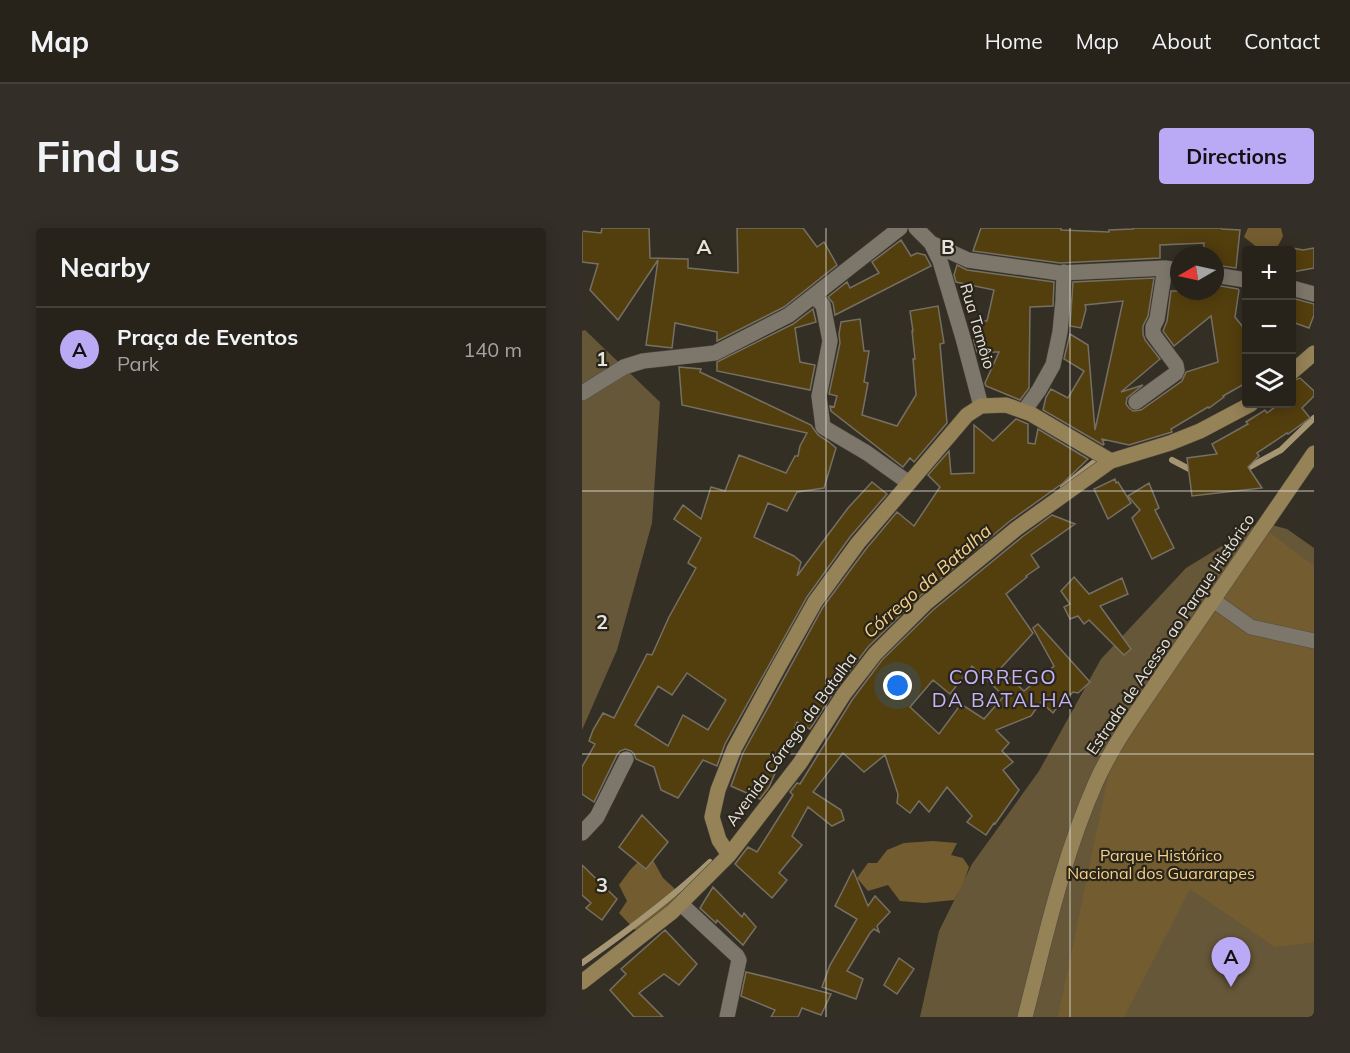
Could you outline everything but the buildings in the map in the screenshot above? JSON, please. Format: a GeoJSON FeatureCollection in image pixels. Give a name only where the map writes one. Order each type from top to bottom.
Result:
{"type":"FeatureCollection","features":[{"type":"Feature","properties":{"kind":"street"},"geometry":{"type":"LineString","coordinates":[[582,393],[624,367],[643,361],[715,353],[789,315],[900,228]]}},
{"type":"Feature","properties":{"kind":"street","name":"Rua Tamôio"},"geometry":{"type":"LineString","coordinates":[[916,228],[931,243],[940,261],[981,406]]}},
{"type":"Feature","properties":{"kind":"street"},"geometry":{"type":"LineString","coordinates":[[931,243],[968,260],[1064,272],[1170,269]]}},
{"type":"Feature","properties":{"kind":"street"},"geometry":{"type":"LineString","coordinates":[[1024,411],[1053,365],[1060,332],[1064,272]]}},
{"type":"Feature","properties":{"kind":"street"},"geometry":{"type":"LineString","coordinates":[[1136,402],[1176,373],[1176,365],[1153,334],[1153,327],[1170,276]]}},
{"type":"Feature","properties":{"kind":"street"},"geometry":{"type":"LineString","coordinates":[[1224,276],[1242,279]]}},
{"type":"Feature","properties":{"kind":"street"},"geometry":{"type":"LineString","coordinates":[[1296,289],[1314,294]]}},
{"type":"Feature","properties":{"kind":"street"},"geometry":{"type":"LineString","coordinates":[[813,296],[824,305],[830,341],[819,396],[823,427],[867,453],[909,483]]}},
{"type":"Feature","properties":{"kind":"street"},"geometry":{"type":"LineString","coordinates":[[1296,369],[1314,353]]}},
{"type":"Feature","properties":{"kind":"street"},"geometry":{"type":"LineString","coordinates":[[729,855],[718,840],[712,817],[718,790],[734,749],[815,602],[858,543],[967,415],[981,406],[1006,405],[1031,414],[1112,461]]}},
{"type":"Feature","properties":{"kind":"street","name":"Avenida Córrego da Batalha"},"geometry":{"type":"LineString","coordinates":[[582,982],[681,904],[729,855],[800,763],[844,694],[875,654],[926,603],[1016,529],[1112,461],[1200,431],[1243,408]]}},
{"type":"Feature","properties":{"kind":"street","name":"Estrada de Acesso ao Parque Histórico"},"geometry":{"type":"LineString","coordinates":[[1025,1017],[1047,929],[1075,834],[1106,761],[1314,453]]}},
{"type":"Feature","properties":{"kind":"street"},"geometry":{"type":"LineString","coordinates":[[1213,600],[1251,627],[1314,641]]}},
{"type":"Feature","properties":{"kind":"street"},"geometry":{"type":"LineString","coordinates":[[582,833],[597,817],[626,759]]}},
{"type":"Feature","properties":{"kind":"street"},"geometry":{"type":"LineString","coordinates":[[681,904],[738,956],[727,1017]]}},
{"type":"Feature","properties":{"kind":"green space"},"geometry":{"type":"Polygon","coordinates":[[[1248,228],[1281,228],[1283,236],[1277,246],[1255,246],[1244,237],[1248,228]]]}},
{"type":"Feature","properties":{"kind":"green space"},"geometry":{"type":"Polygon","coordinates":[[[585,330],[660,402],[652,523],[617,650],[582,730],[582,331],[585,330]]]}},
{"type":"Feature","properties":{"kind":"green space","name":"Parque Histórico Nacional dos Guararapes"},"geometry":{"type":"Polygon","coordinates":[[[1261,522],[1287,529],[1314,548],[1314,1017],[920,1017],[939,931],[972,864],[1039,771],[1101,659],[1186,568],[1261,522]]]}},
{"type":"Feature","properties":{"kind":"green space"},"geometry":{"type":"Polygon","coordinates":[[[1269,532],[1314,566],[1314,942],[1275,947],[1190,889],[1124,1017],[1058,1017],[1112,758],[1269,532]]]}},
{"type":"Feature","properties":{"kind":"green space"},"geometry":{"type":"Polygon","coordinates":[[[933,841],[957,843],[951,855],[963,858],[969,867],[954,900],[924,903],[900,901],[888,885],[868,891],[857,878],[868,863],[877,863],[887,850],[904,843],[933,841]]]}},
{"type":"Feature","properties":{"kind":"green space"},"geometry":{"type":"Polygon","coordinates":[[[653,860],[678,897],[644,927],[635,930],[619,913],[627,901],[619,885],[638,862],[646,869],[653,860]]]}},
{"type":"Feature","properties":{"kind":"waterway","name":"Córrego da Batalha"},"geometry":{"type":"LineString","coordinates":[[1242,471],[1281,450],[1314,418]]}},
{"type":"Feature","properties":{"kind":"waterway","name":"Córrego da Batalha"},"geometry":{"type":"LineString","coordinates":[[1063,487],[1099,458]]}},
{"type":"Feature","properties":{"kind":"waterway","name":"Córrego da Batalha"},"geometry":{"type":"LineString","coordinates":[[1172,460],[1195,472]]}},
{"type":"Feature","properties":{"kind":"waterway","name":"Córrego da Batalha"},"geometry":{"type":"LineString","coordinates":[[582,963],[648,915],[710,862]]}},
{"type":"Feature","properties":{"kind":"place","name":"Praça de Eventos"},"geometry":{"type":"Point","coordinates":[1231,987]}},
{"type":"Feature","properties":{"kind":"district","name":"CORREGO DA BATALHA"},"geometry":{"type":"Point","coordinates":[1003,688]}}]}
